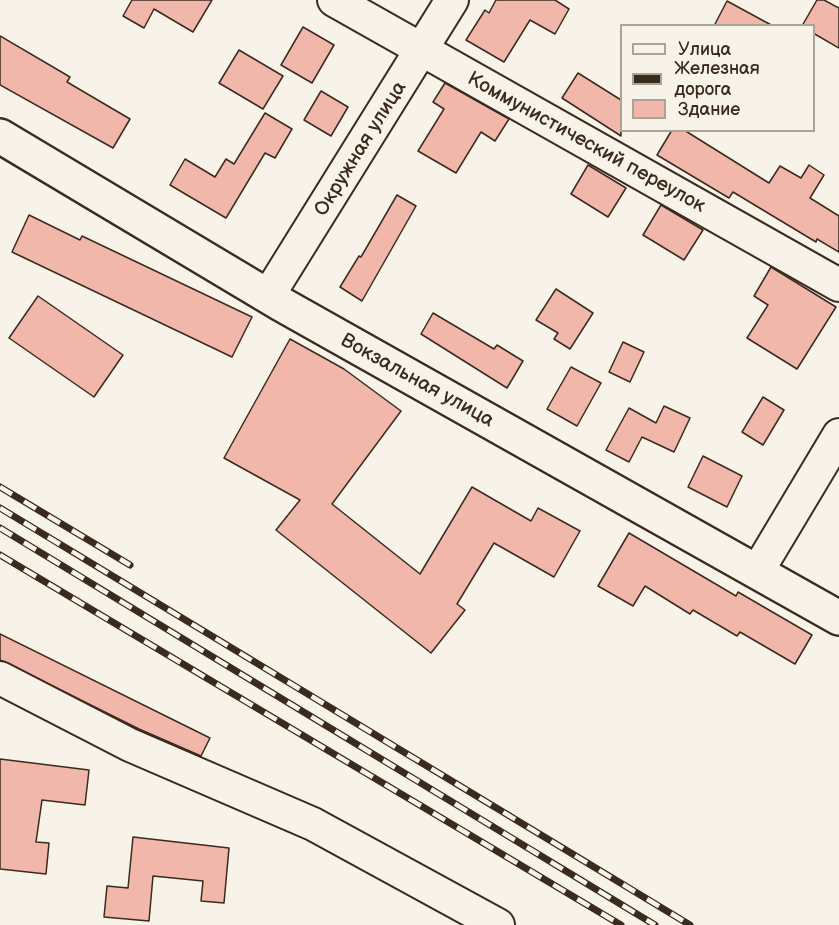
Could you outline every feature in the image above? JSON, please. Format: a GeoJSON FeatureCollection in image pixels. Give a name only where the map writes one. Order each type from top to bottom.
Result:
{"type":"FeatureCollection","features":[{"type":"Feature","properties":{"kind":"main road","name":"Вокзальная улица"},"geometry":{"type":"LineString","coordinates":[[0,136],[268,296],[839,618]]}},
{"type":"Feature","properties":{"kind":"street","name":"Коммунистический переулок"},"geometry":{"type":"LineString","coordinates":[[334,0],[422,52],[839,285]]}},
{"type":"Feature","properties":{"kind":"street","name":"Окружная улица"},"geometry":{"type":"LineString","coordinates":[[268,296],[422,52],[452,0]]}},
{"type":"Feature","properties":{"kind":"street"},"geometry":{"type":"LineString","coordinates":[[757,572],[839,435]]}},
{"type":"Feature","properties":{"kind":"street"},"geometry":{"type":"LineString","coordinates":[[0,678],[130,745],[313,824],[498,925]]}},
{"type":"Feature","properties":{"kind":"building"},"geometry":{"type":"Polygon","coordinates":[[[132,0],[212,0],[193,32],[154,9],[144,28],[123,16],[132,0]]]}},
{"type":"Feature","properties":{"kind":"building"},"geometry":{"type":"Polygon","coordinates":[[[496,0],[555,0],[569,9],[555,34],[530,20],[504,62],[466,40],[485,10],[489,13],[496,0]]]}},
{"type":"Feature","properties":{"kind":"building"},"geometry":{"type":"Polygon","coordinates":[[[817,0],[824,0],[839,8],[839,48],[815,34],[815,24],[803,24],[817,0]]]}},
{"type":"Feature","properties":{"kind":"building"},"geometry":{"type":"Polygon","coordinates":[[[727,1],[769,24],[715,24],[727,1]]]}},
{"type":"Feature","properties":{"kind":"building"},"geometry":{"type":"Polygon","coordinates":[[[303,27],[334,45],[312,83],[281,65],[303,27]]]}},
{"type":"Feature","properties":{"kind":"building"},"geometry":{"type":"Polygon","coordinates":[[[0,36],[70,77],[67,82],[130,119],[113,148],[0,85],[0,36]]]}},
{"type":"Feature","properties":{"kind":"building"},"geometry":{"type":"Polygon","coordinates":[[[239,50],[283,76],[263,109],[219,83],[239,50]]]}},
{"type":"Feature","properties":{"kind":"building"},"geometry":{"type":"Polygon","coordinates":[[[578,73],[620,99],[621,136],[562,98],[578,73]]]}},
{"type":"Feature","properties":{"kind":"building"},"geometry":{"type":"Polygon","coordinates":[[[445,83],[509,119],[495,141],[481,132],[456,173],[418,151],[444,109],[433,102],[445,83]]]}},
{"type":"Feature","properties":{"kind":"building"},"geometry":{"type":"Polygon","coordinates":[[[321,91],[348,107],[331,136],[304,120],[321,91]]]}},
{"type":"Feature","properties":{"kind":"building"},"geometry":{"type":"Polygon","coordinates":[[[265,113],[292,129],[275,158],[265,153],[226,218],[170,185],[185,159],[215,177],[226,159],[234,164],[265,113]]]}},
{"type":"Feature","properties":{"kind":"building"},"geometry":{"type":"Polygon","coordinates":[[[671,132],[687,132],[769,183],[780,166],[801,178],[809,165],[824,175],[810,198],[839,216],[839,252],[817,239],[816,242],[733,192],[729,198],[657,155],[671,132]]]}},
{"type":"Feature","properties":{"kind":"building"},"geometry":{"type":"Polygon","coordinates":[[[588,165],[626,188],[608,217],[571,194],[588,165]]]}},
{"type":"Feature","properties":{"kind":"building"},"geometry":{"type":"Polygon","coordinates":[[[397,195],[416,206],[362,301],[340,287],[359,256],[361,257],[397,195]]]}},
{"type":"Feature","properties":{"kind":"building"},"geometry":{"type":"Polygon","coordinates":[[[661,205],[703,230],[684,260],[643,235],[661,205]]]}},
{"type":"Feature","properties":{"kind":"building"},"geometry":{"type":"Polygon","coordinates":[[[29,215],[80,240],[82,236],[252,317],[232,357],[12,252],[29,215]]]}},
{"type":"Feature","properties":{"kind":"building"},"geometry":{"type":"Polygon","coordinates":[[[771,267],[836,307],[797,369],[747,338],[768,305],[754,296],[771,267]]]}},
{"type":"Feature","properties":{"kind":"building"},"geometry":{"type":"Polygon","coordinates":[[[556,289],[593,313],[570,349],[554,339],[558,333],[536,320],[556,289]]]}},
{"type":"Feature","properties":{"kind":"building"},"geometry":{"type":"Polygon","coordinates":[[[38,296],[123,355],[94,397],[9,338],[38,296]]]}},
{"type":"Feature","properties":{"kind":"building"},"geometry":{"type":"Polygon","coordinates":[[[433,313],[494,349],[497,345],[523,361],[507,388],[421,334],[433,313]]]}},
{"type":"Feature","properties":{"kind":"building"},"geometry":{"type":"Polygon","coordinates":[[[290,339],[344,369],[401,411],[332,504],[420,574],[472,487],[531,521],[538,508],[580,531],[554,577],[494,543],[457,604],[465,610],[431,653],[276,530],[300,500],[224,458],[290,339]]]}},
{"type":"Feature","properties":{"kind":"building"},"geometry":{"type":"Polygon","coordinates":[[[623,342],[644,352],[630,382],[609,372],[623,342]]]}},
{"type":"Feature","properties":{"kind":"building"},"geometry":{"type":"Polygon","coordinates":[[[571,367],[601,383],[577,426],[547,409],[571,367]]]}},
{"type":"Feature","properties":{"kind":"building"},"geometry":{"type":"Polygon","coordinates":[[[763,397],[784,410],[763,445],[742,432],[763,397]]]}},
{"type":"Feature","properties":{"kind":"building"},"geometry":{"type":"Polygon","coordinates":[[[664,406],[690,418],[674,452],[642,437],[629,462],[606,450],[629,408],[656,423],[664,406]]]}},
{"type":"Feature","properties":{"kind":"building"},"geometry":{"type":"Polygon","coordinates":[[[703,456],[742,476],[727,507],[688,487],[703,456]]]}},
{"type":"Feature","properties":{"kind":"building"},"geometry":{"type":"Polygon","coordinates":[[[629,533],[736,596],[738,592],[812,635],[795,664],[740,632],[737,636],[693,610],[690,614],[645,586],[633,606],[598,586],[629,533]]]}},
{"type":"Feature","properties":{"kind":"building"},"geometry":{"type":"Polygon","coordinates":[[[0,634],[210,738],[201,756],[139,729],[0,660],[0,634]]]}},
{"type":"Feature","properties":{"kind":"building"},"geometry":{"type":"Polygon","coordinates":[[[0,759],[89,770],[85,805],[42,800],[36,842],[49,843],[46,874],[0,869],[0,759]]]}},
{"type":"Feature","properties":{"kind":"building"},"geometry":{"type":"Polygon","coordinates":[[[133,837],[229,848],[224,903],[201,901],[203,881],[153,876],[149,921],[104,917],[107,886],[128,888],[133,837]]]}},
{"type":"Feature","properties":{"kind":"railway"},"geometry":{"type":"LineString","coordinates":[[0,487],[130,565]]}},
{"type":"Feature","properties":{"kind":"railway"},"geometry":{"type":"LineString","coordinates":[[0,508],[690,925]]}},
{"type":"Feature","properties":{"kind":"railway"},"geometry":{"type":"LineString","coordinates":[[0,528],[655,925]]}},
{"type":"Feature","properties":{"kind":"railway"},"geometry":{"type":"LineString","coordinates":[[0,555],[621,925]]}}]}
